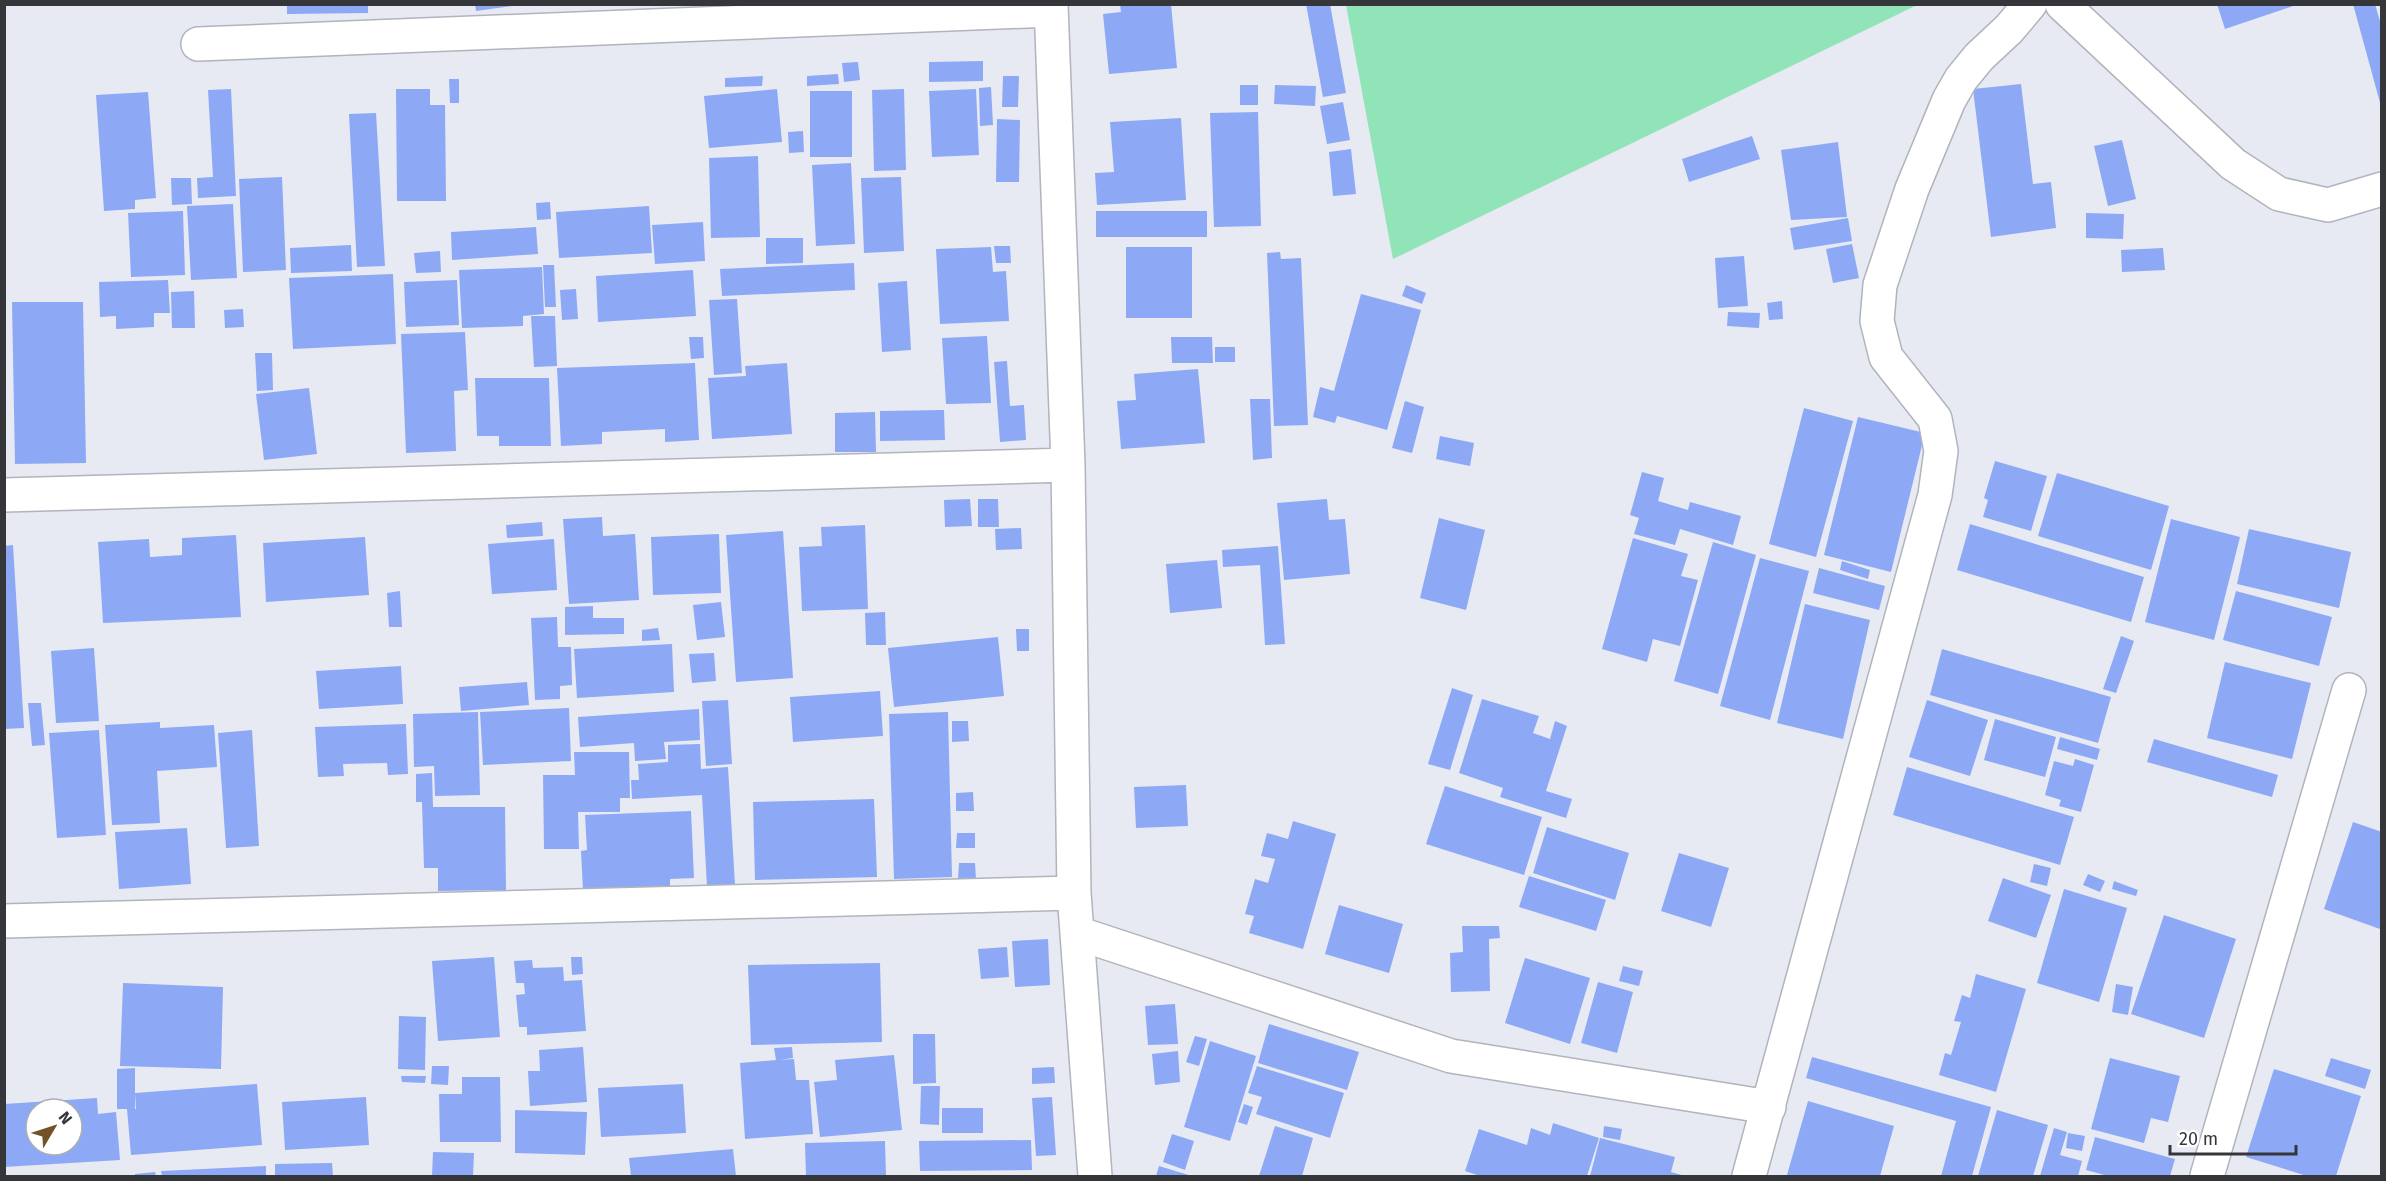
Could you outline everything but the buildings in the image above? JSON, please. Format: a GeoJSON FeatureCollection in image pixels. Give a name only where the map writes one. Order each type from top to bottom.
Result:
{"type":"FeatureCollection","features":[{"type":"Feature","properties":{"kind":"street"},"geometry":{"type":"LineString","coordinates":[[1749,1176],[1935,495],[1941,451],[1935,419],[1886,357],[1877,321],[1880,285],[1912,189],[1949,100],[1961,79],[1979,57],[2009,29],[2030,4]]}},
{"type":"Feature","properties":{"kind":"street"},"geometry":{"type":"LineString","coordinates":[[2062,4],[2233,164],[2278,194],[2328,205],[2382,189]]}},
{"type":"Feature","properties":{"kind":"street"},"geometry":{"type":"LineString","coordinates":[[198,44],[1051,7],[1068,465],[1074,893],[1095,1176]]}},
{"type":"Feature","properties":{"kind":"street"},"geometry":{"type":"LineString","coordinates":[[4,495],[1068,465]]}},
{"type":"Feature","properties":{"kind":"street"},"geometry":{"type":"LineString","coordinates":[[2207,1176],[2349,690]]}},
{"type":"Feature","properties":{"kind":"street"},"geometry":{"type":"LineString","coordinates":[[4,921],[1074,893]]}},
{"type":"Feature","properties":{"kind":"street"},"geometry":{"type":"LineString","coordinates":[[1077,933],[1451,1056],[1769,1107]]}},
{"type":"Feature","properties":{"kind":"green space"},"geometry":{"type":"Polygon","coordinates":[[[1346,4],[1917,5],[1393,259],[1346,4]]]}}]}
